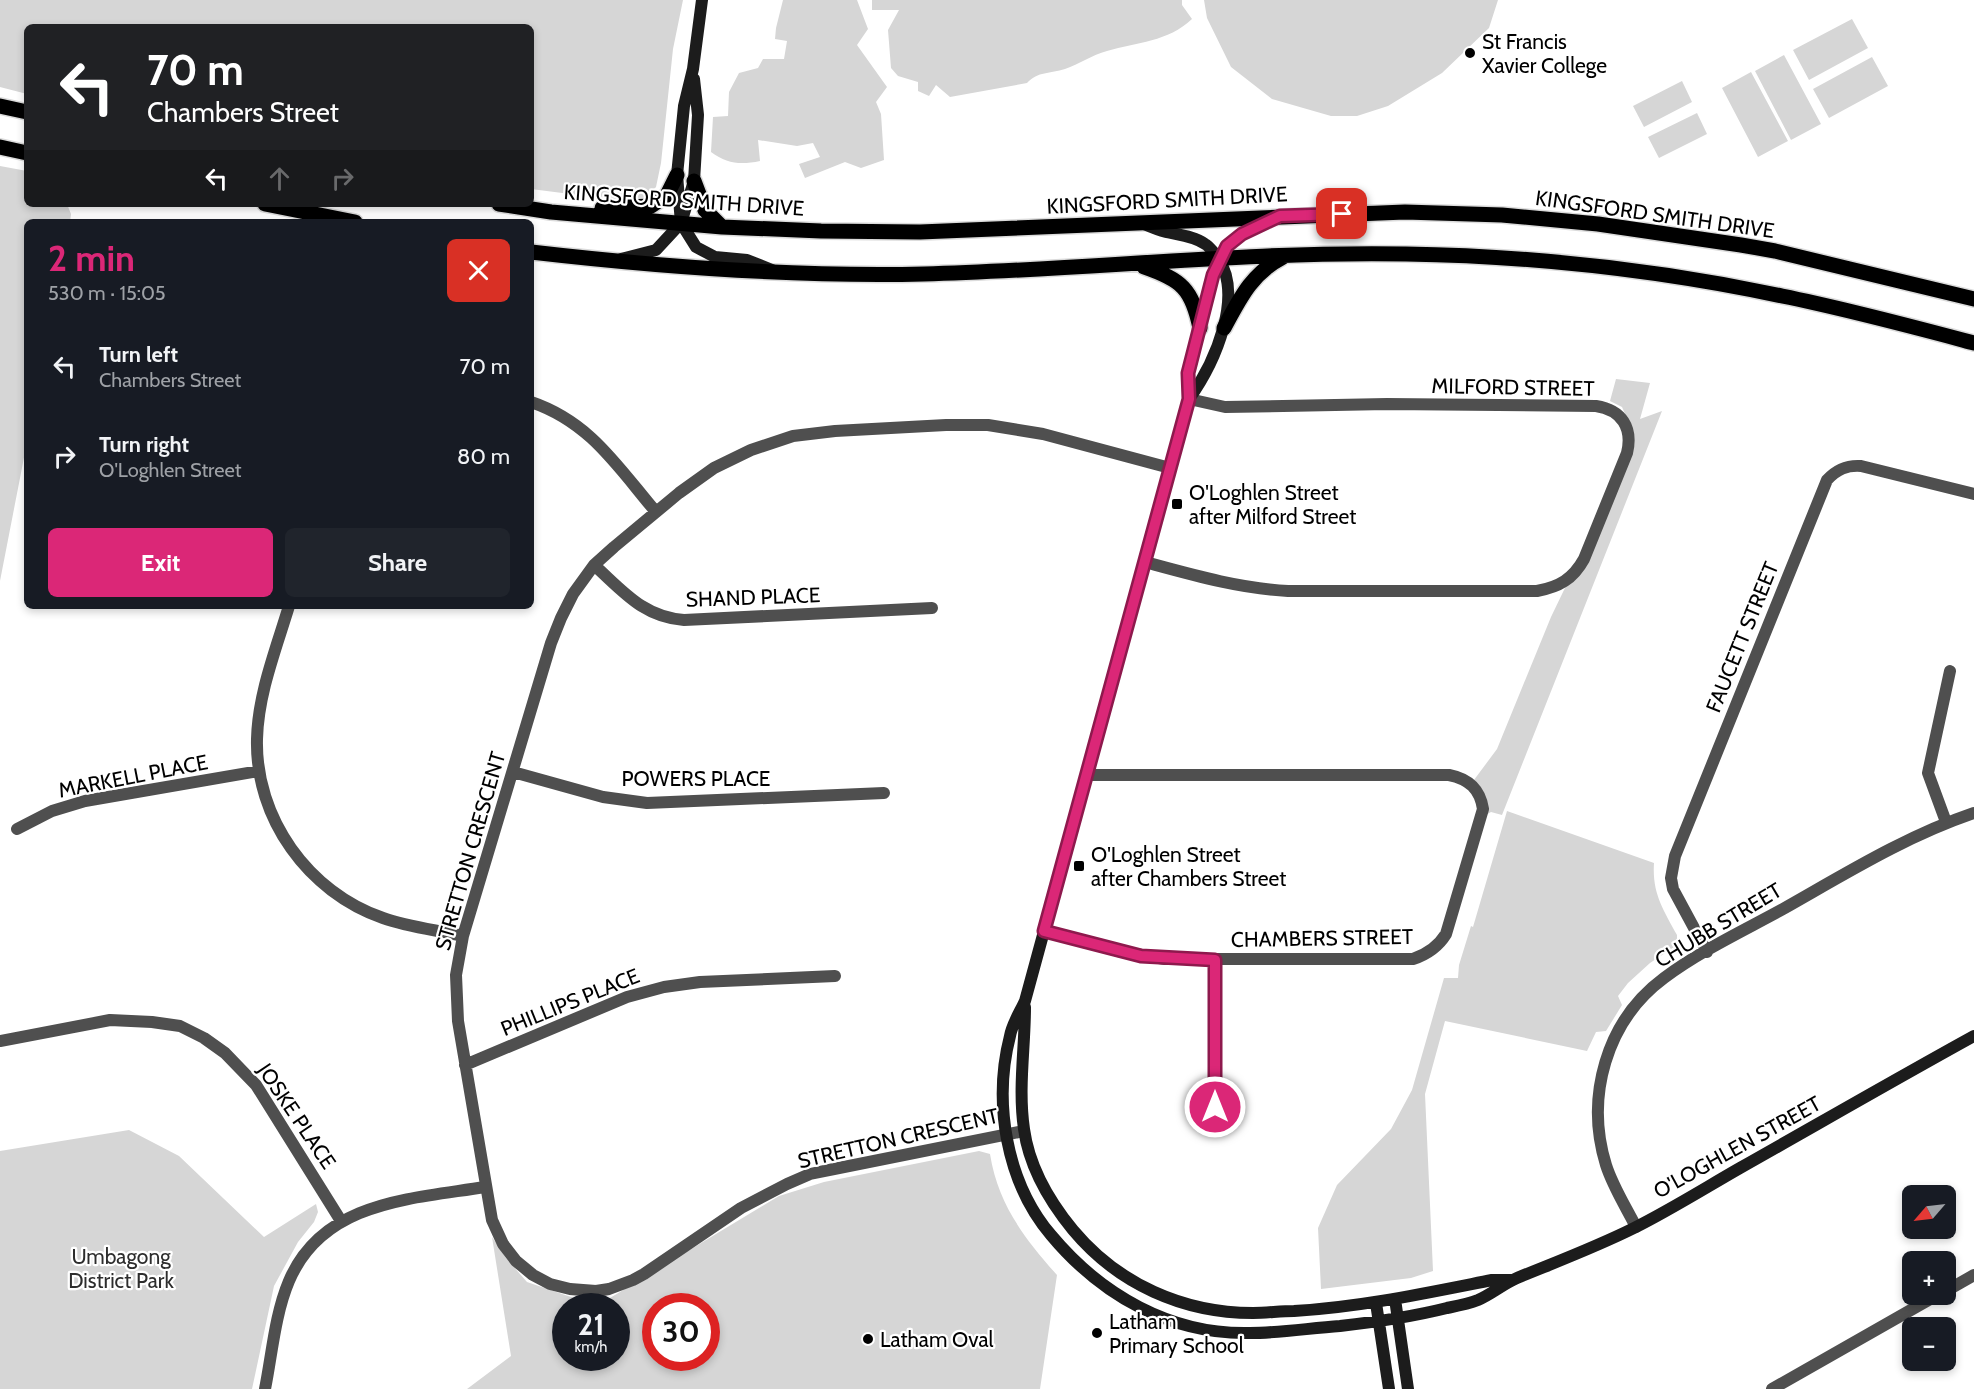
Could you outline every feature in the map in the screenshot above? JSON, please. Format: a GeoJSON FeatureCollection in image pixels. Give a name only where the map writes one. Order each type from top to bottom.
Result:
{"type":"FeatureCollection","features":[{"type":"Feature","properties":{"kind":"main road"},"geometry":{"type":"LineString","coordinates":[[0,147],[24,153]]}},
{"type":"Feature","properties":{"kind":"main road"},"geometry":{"type":"LineString","coordinates":[[551,212],[651,206],[667,195],[677,176]]}},
{"type":"Feature","properties":{"kind":"main road"},"geometry":{"type":"LineString","coordinates":[[694,181],[705,210],[722,227]]}},
{"type":"Feature","properties":{"kind":"main road"},"geometry":{"type":"LineString","coordinates":[[280,207],[340,219]]}},
{"type":"Feature","properties":{"kind":"main road","name":"KINGSFORD SMITH DRIVE"},"geometry":{"type":"LineString","coordinates":[[518,207],[722,227],[920,232],[1405,212],[1502,215],[1598,224],[1708,239],[1796,256],[1974,299]]}},
{"type":"Feature","properties":{"kind":"main road"},"geometry":{"type":"LineString","coordinates":[[534,252],[612,261],[776,272],[923,274],[1286,255],[1405,254],[1499,258],[1592,266],[1701,281],[1853,312],[1974,343]]}},
{"type":"Feature","properties":{"kind":"main road"},"geometry":{"type":"LineString","coordinates":[[1224,328],[1253,279],[1269,265],[1286,255]]}},
{"type":"Feature","properties":{"kind":"main road"},"geometry":{"type":"LineString","coordinates":[[1135,264],[1164,274],[1182,286],[1195,306],[1200,328]]}},
{"type":"Feature","properties":{"kind":"street"},"geometry":{"type":"LineString","coordinates":[[701,6],[693,69],[684,106],[677,176],[681,223],[696,247],[715,257],[747,260],[776,272]]}},
{"type":"Feature","properties":{"kind":"street"},"geometry":{"type":"LineString","coordinates":[[612,261],[656,250],[681,223],[694,181],[699,115],[693,69]]}},
{"type":"Feature","properties":{"kind":"street"},"geometry":{"type":"LineString","coordinates":[[0,153],[24,153]]}},
{"type":"Feature","properties":{"kind":"street","name":"O'LOGHLEN STREET"},"geometry":{"type":"LineString","coordinates":[[1280,216],[1242,234],[1227,246],[1213,275],[1188,373],[1189,399],[1044,931],[1024,1000],[1010,1034],[1002,1085],[1006,1134],[1014,1166],[1025,1196],[1045,1228],[1070,1258],[1096,1280],[1126,1300],[1177,1324],[1203,1330],[1250,1334],[1378,1322],[1476,1301],[1512,1280],[1576,1256],[1636,1227],[1974,1036]]}},
{"type":"Feature","properties":{"kind":"street"},"geometry":{"type":"LineString","coordinates":[[1140,222],[1164,232],[1184,234],[1206,244],[1219,260]]}},
{"type":"Feature","properties":{"kind":"street","name":"O'LOGHLEN STREET"},"geometry":{"type":"LineString","coordinates":[[1189,399],[1203,380],[1224,328],[1229,299],[1225,274],[1219,260]]}},
{"type":"Feature","properties":{"kind":"street","name":"MILFORD STREET"},"geometry":{"type":"LineString","coordinates":[[1145,562],[1219,582],[1264,590],[1537,591],[1553,588],[1572,577],[1584,559],[1630,441],[1624,421],[1616,413],[1596,406],[1387,404],[1225,407],[1189,399]]}},
{"type":"Feature","properties":{"kind":"street"},"geometry":{"type":"LineString","coordinates":[[534,403],[552,409],[593,438],[656,512]]}},
{"type":"Feature","properties":{"kind":"street","name":"STRETTON CRESCENT"},"geometry":{"type":"LineString","coordinates":[[1024,1131],[834,1169],[795,1180],[741,1208],[633,1280],[596,1291],[570,1289],[550,1284],[533,1275],[516,1261],[502,1244],[492,1220],[458,1020],[456,975],[463,936],[561,618],[573,594],[594,565],[696,480],[732,458],[793,436],[835,431],[946,425],[988,425],[1043,434],[1170,468]]}},
{"type":"Feature","properties":{"kind":"street","name":"FAUCETT STREET"},"geometry":{"type":"LineString","coordinates":[[1707,952],[1674,889],[1671,878],[1675,856],[1827,480],[1842,468],[1861,465],[1974,494]]}},
{"type":"Feature","properties":{"kind":"street","name":"SHAND PLACE"},"geometry":{"type":"LineString","coordinates":[[594,565],[636,603],[658,616],[671,620],[932,608]]}},
{"type":"Feature","properties":{"kind":"street"},"geometry":{"type":"LineString","coordinates":[[288,609],[262,698],[257,739],[259,771],[268,807],[280,832],[310,872],[344,899],[382,918],[463,936]]}},
{"type":"Feature","properties":{"kind":"street"},"geometry":{"type":"LineString","coordinates":[[1946,822],[1928,773],[1950,671]]}},
{"type":"Feature","properties":{"kind":"street","name":"MARKELL PLACE"},"geometry":{"type":"LineString","coordinates":[[17,829],[52,811],[85,801],[259,771]]}},
{"type":"Feature","properties":{"kind":"street","name":"POWERS PLACE"},"geometry":{"type":"LineString","coordinates":[[513,772],[603,797],[647,803],[884,793]]}},
{"type":"Feature","properties":{"kind":"street","name":"CHAMBERS STREET"},"geometry":{"type":"LineString","coordinates":[[1044,931],[1141,956],[1215,960],[1413,959],[1441,943],[1450,923],[1483,809],[1481,798],[1471,784],[1461,778],[1449,776],[1086,775]]}},
{"type":"Feature","properties":{"kind":"street","name":"CHUBB STREET"},"geometry":{"type":"LineString","coordinates":[[1636,1227],[1607,1168],[1601,1146],[1598,1103],[1602,1074],[1611,1045],[1626,1016],[1647,992],[1673,972],[1707,952],[1872,858],[1946,822],[1974,813]]}},
{"type":"Feature","properties":{"kind":"street"},"geometry":{"type":"LineString","coordinates":[[1215,960],[1215,1107]]}},
{"type":"Feature","properties":{"kind":"street","name":"PHILLIPS PLACE"},"geometry":{"type":"LineString","coordinates":[[465,1065],[627,997],[663,987],[700,982],[835,975]]}},
{"type":"Feature","properties":{"kind":"street","name":"O'LOGHLEN STREET"},"geometry":{"type":"LineString","coordinates":[[1024,1000],[1024,1038],[1020,1082],[1024,1131],[1035,1167],[1045,1189],[1063,1217],[1084,1243],[1106,1263],[1140,1286],[1163,1297],[1198,1308],[1254,1313],[1327,1309],[1376,1303],[1492,1280],[1512,1280]]}},
{"type":"Feature","properties":{"kind":"street","name":"JOSKE PLACE"},"geometry":{"type":"LineString","coordinates":[[0,1041],[110,1020],[180,1026],[204,1038],[225,1053],[256,1085],[341,1221]]}},
{"type":"Feature","properties":{"kind":"street"},"geometry":{"type":"LineString","coordinates":[[265,1389],[280,1310],[289,1281],[304,1255],[323,1235],[341,1221],[376,1206],[485,1187]]}},
{"type":"Feature","properties":{"kind":"street"},"geometry":{"type":"LineString","coordinates":[[1956,1285],[1974,1275]]}},
{"type":"Feature","properties":{"kind":"street"},"geometry":{"type":"LineString","coordinates":[[1395,1299],[1408,1389]]}},
{"type":"Feature","properties":{"kind":"street"},"geometry":{"type":"LineString","coordinates":[[1376,1303],[1389,1389]]}},
{"type":"Feature","properties":{"kind":"street"},"geometry":{"type":"LineString","coordinates":[[1772,1389],[1920,1305]]}},
{"type":"Feature","properties":{"kind":"green space"},"geometry":{"type":"Polygon","coordinates":[[[0,0],[683,0],[673,49],[661,163],[656,187],[645,198],[625,201],[534,189],[534,24],[24,24],[24,93],[0,87],[0,0]]]}},
{"type":"Feature","properties":{"kind":"green space"},"geometry":{"type":"Polygon","coordinates":[[[783,0],[857,0],[868,29],[857,45],[887,87],[876,102],[881,114],[884,160],[861,168],[845,162],[805,178],[799,164],[820,157],[813,143],[797,146],[758,140],[760,161],[747,163],[729,161],[711,152],[713,117],[728,116],[729,92],[739,73],[758,68],[763,59],[784,59],[787,41],[775,39],[783,0]]]}},
{"type":"Feature","properties":{"kind":"green space"},"geometry":{"type":"Polygon","coordinates":[[[872,0],[1182,0],[1182,5],[1192,19],[1183,27],[1162,37],[1101,53],[1065,69],[1040,75],[1027,83],[950,97],[936,85],[929,96],[918,91],[918,82],[898,76],[891,68],[888,30],[899,10],[872,10],[872,0]]]}},
{"type":"Feature","properties":{"kind":"green space"},"geometry":{"type":"Polygon","coordinates":[[[1204,0],[1498,0],[1489,28],[1442,73],[1388,106],[1357,116],[1331,116],[1272,99],[1231,67],[1207,18],[1204,0]]]}},
{"type":"Feature","properties":{"kind":"green space"},"geometry":{"type":"Polygon","coordinates":[[[1852,19],[1868,48],[1809,80],[1793,50],[1852,19]]]}},
{"type":"Feature","properties":{"kind":"green space"},"geometry":{"type":"Polygon","coordinates":[[[1784,55],[1821,124],[1791,140],[1755,71],[1784,55]]]}},
{"type":"Feature","properties":{"kind":"green space"},"geometry":{"type":"Polygon","coordinates":[[[1872,57],[1888,86],[1829,118],[1813,89],[1872,57]]]}},
{"type":"Feature","properties":{"kind":"green space"},"geometry":{"type":"Polygon","coordinates":[[[1751,72],[1788,141],[1758,157],[1722,88],[1751,72]]]}},
{"type":"Feature","properties":{"kind":"green space"},"geometry":{"type":"Polygon","coordinates":[[[1682,81],[1692,102],[1644,127],[1633,106],[1682,81]]]}},
{"type":"Feature","properties":{"kind":"green space"},"geometry":{"type":"Polygon","coordinates":[[[1697,113],[1707,134],[1659,158],[1648,137],[1697,113]]]}},
{"type":"Feature","properties":{"kind":"green space"},"geometry":{"type":"Polygon","coordinates":[[[0,166],[24,170],[24,207],[68,207],[71,214],[70,219],[24,219],[24,457],[0,581],[0,166]]]}},
{"type":"Feature","properties":{"kind":"green space"},"geometry":{"type":"Polygon","coordinates":[[[1616,379],[1650,383],[1640,419],[1662,411],[1502,815],[1491,812],[1481,818],[1471,784],[1497,749],[1551,617],[1627,459],[1631,427],[1622,407],[1610,401],[1616,379]]]}},
{"type":"Feature","properties":{"kind":"green space"},"geometry":{"type":"Polygon","coordinates":[[[1507,811],[1654,863],[1657,892],[1677,935],[1677,942],[1674,947],[1650,963],[1628,983],[1618,996],[1622,1005],[1606,1031],[1596,1032],[1587,1051],[1445,1021],[1425,1094],[1433,1271],[1411,1278],[1321,1289],[1318,1228],[1337,1185],[1391,1129],[1412,1090],[1444,978],[1458,978],[1459,965],[1471,926],[1473,927],[1507,811]]]}},
{"type":"Feature","properties":{"kind":"green space","name":"Umbagong District Park"},"geometry":{"type":"Polygon","coordinates":[[[129,1130],[179,1156],[264,1237],[316,1204],[318,1212],[314,1222],[298,1242],[274,1286],[252,1389],[0,1389],[0,1151],[129,1130]]]}},
{"type":"Feature","properties":{"kind":"green space"},"geometry":{"type":"Polygon","coordinates":[[[979,1151],[990,1154],[999,1189],[1006,1205],[1023,1234],[1057,1275],[1040,1389],[467,1389],[511,1356],[492,1237],[506,1258],[527,1282],[559,1293],[552,1293],[552,1371],[630,1371],[630,1293],[618,1293],[779,1196],[824,1182],[979,1151]]]}},
{"type":"Feature","properties":{"kind":"place","name":"St Francis Xavier College"},"geometry":{"type":"Point","coordinates":[1470,53]}},
{"type":"Feature","properties":{"kind":"place","name":"O'Loghlen Street after Milford Street"},"geometry":{"type":"Point","coordinates":[1177,504]}},
{"type":"Feature","properties":{"kind":"place","name":"O'Loghlen Street after Chambers Street"},"geometry":{"type":"Point","coordinates":[1079,866]}},
{"type":"Feature","properties":{"kind":"place","name":"Latham Primary School"},"geometry":{"type":"Point","coordinates":[1097,1333]}},
{"type":"Feature","properties":{"kind":"place","name":"Latham Oval"},"geometry":{"type":"Point","coordinates":[868,1339]}},
{"type":"Feature","properties":{"kind":"route"},"geometry":{"type":"LineString","coordinates":[[1215,1107],[1215,960],[1141,956],[1044,931],[1189,399],[1188,373],[1213,275],[1219,260],[1227,246],[1242,234],[1280,216],[1342,214]]}}]}
